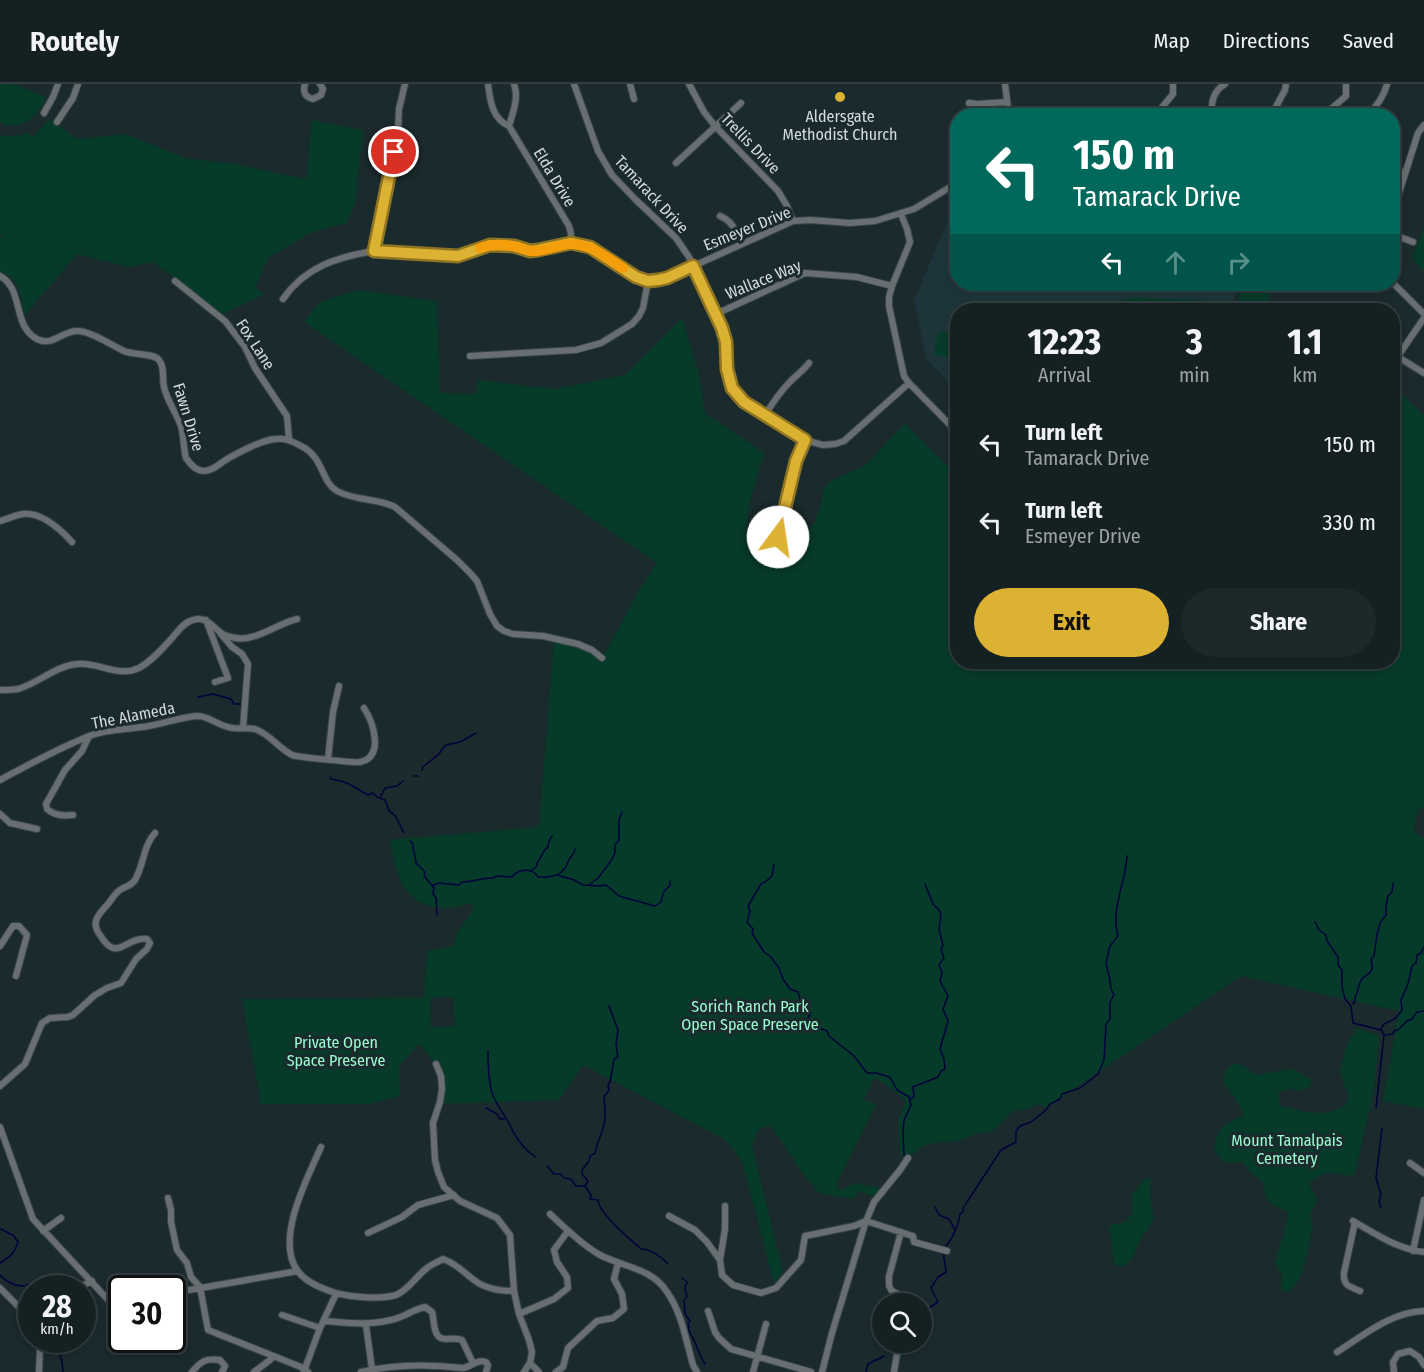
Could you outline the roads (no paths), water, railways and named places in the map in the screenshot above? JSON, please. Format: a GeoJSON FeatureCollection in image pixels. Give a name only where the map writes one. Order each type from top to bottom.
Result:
{"type":"FeatureCollection","features":[{"type":"Feature","properties":{"kind":"street"},"geometry":{"type":"LineString","coordinates":[[44,113],[58,84]]}},
{"type":"Feature","properties":{"kind":"street"},"geometry":{"type":"LineString","coordinates":[[57,122],[78,86],[70,84]]}},
{"type":"Feature","properties":{"kind":"street"},"geometry":{"type":"LineString","coordinates":[[305,84],[305,94],[313,99],[321,95],[321,84]]}},
{"type":"Feature","properties":{"kind":"street"},"geometry":{"type":"LineString","coordinates":[[374,251],[398,132],[399,109],[405,84]]}},
{"type":"Feature","properties":{"kind":"street","name":"Elda Drive"},"geometry":{"type":"LineString","coordinates":[[488,84],[490,101],[495,114],[509,126],[569,226],[571,243]]}},
{"type":"Feature","properties":{"kind":"street"},"geometry":{"type":"LineString","coordinates":[[509,126],[517,92],[514,84]]}},
{"type":"Feature","properties":{"kind":"street","name":"Tamarack Drive"},"geometry":{"type":"LineString","coordinates":[[574,84],[598,151],[612,175],[676,238],[693,266],[722,328],[726,342],[727,369],[732,388],[744,402],[805,440],[823,445],[835,444],[844,441],[909,383]]}},
{"type":"Feature","properties":{"kind":"street"},"geometry":{"type":"LineString","coordinates":[[630,84],[634,99]]}},
{"type":"Feature","properties":{"kind":"street","name":"Trellis Drive"},"geometry":{"type":"LineString","coordinates":[[689,84],[704,112],[715,126],[778,191],[793,221]]}},
{"type":"Feature","properties":{"kind":"street"},"geometry":{"type":"LineString","coordinates":[[1005,84],[1008,108]]}},
{"type":"Feature","properties":{"kind":"street"},"geometry":{"type":"LineString","coordinates":[[1162,108],[1173,94],[1173,84]]}},
{"type":"Feature","properties":{"kind":"street"},"geometry":{"type":"LineString","coordinates":[[1211,108],[1216,86],[1225,84]]}},
{"type":"Feature","properties":{"kind":"street"},"geometry":{"type":"LineString","coordinates":[[1275,108],[1286,84]]}},
{"type":"Feature","properties":{"kind":"street"},"geometry":{"type":"LineString","coordinates":[[1332,108],[1346,96],[1346,84]]}},
{"type":"Feature","properties":{"kind":"street"},"geometry":{"type":"LineString","coordinates":[[1375,108],[1385,93],[1387,84]]}},
{"type":"Feature","properties":{"kind":"street"},"geometry":{"type":"LineString","coordinates":[[676,163],[741,102]]}},
{"type":"Feature","properties":{"kind":"street"},"geometry":{"type":"LineString","coordinates":[[969,103],[1007,102]]}},
{"type":"Feature","properties":{"kind":"street"},"geometry":{"type":"LineString","coordinates":[[1400,189],[1418,133],[1424,125]]}},
{"type":"Feature","properties":{"kind":"street"},"geometry":{"type":"LineString","coordinates":[[1400,171],[1405,173]]}},
{"type":"Feature","properties":{"kind":"street","name":"Esmeyer Drive"},"geometry":{"type":"LineString","coordinates":[[648,281],[667,278],[793,221],[850,223],[876,221],[914,209],[950,187]]}},
{"type":"Feature","properties":{"kind":"street"},"geometry":{"type":"LineString","coordinates":[[901,214],[910,242],[892,286],[889,306],[904,376],[950,425]]}},
{"type":"Feature","properties":{"kind":"street"},"geometry":{"type":"LineString","coordinates":[[720,216],[732,223],[742,244]]}},
{"type":"Feature","properties":{"kind":"street"},"geometry":{"type":"LineString","coordinates":[[1400,237],[1413,242]]}},
{"type":"Feature","properties":{"kind":"street"},"geometry":{"type":"LineString","coordinates":[[283,299],[298,281],[314,269],[334,261],[374,251],[458,256],[490,245],[514,246],[530,251],[571,243],[590,247],[636,277],[648,281],[644,308],[639,316],[632,324],[601,343],[576,350],[470,356]]}},
{"type":"Feature","properties":{"kind":"street","name":"Wallace Way"},"geometry":{"type":"LineString","coordinates":[[716,314],[805,273],[857,277],[892,286]]}},
{"type":"Feature","properties":{"kind":"street","name":"Fawn Drive"},"geometry":{"type":"LineString","coordinates":[[0,276],[9,282],[22,320],[29,333],[38,339],[47,341],[76,331],[87,332],[130,354],[157,358],[163,366],[164,387],[168,399],[180,424],[186,458],[198,470],[212,469],[226,459],[261,442],[273,439],[289,440]]}},
{"type":"Feature","properties":{"kind":"street","name":"Fox Lane"},"geometry":{"type":"LineString","coordinates":[[175,281],[225,321],[245,347],[255,368],[287,416],[289,440]]}},
{"type":"Feature","properties":{"kind":"street"},"geometry":{"type":"LineString","coordinates":[[1400,290],[1424,316],[1400,354]]}},
{"type":"Feature","properties":{"kind":"street"},"geometry":{"type":"LineString","coordinates":[[1400,358],[1424,374]]}},
{"type":"Feature","properties":{"kind":"street"},"geometry":{"type":"LineString","coordinates":[[765,415],[790,381],[809,363]]}},
{"type":"Feature","properties":{"kind":"street"},"geometry":{"type":"LineString","coordinates":[[289,440],[315,456],[327,480],[336,491],[395,507],[457,560],[477,581],[490,614],[499,628],[513,634],[543,636],[578,644],[592,650],[602,658]]}},
{"type":"Feature","properties":{"kind":"street"},"geometry":{"type":"LineString","coordinates":[[778,537],[796,461],[805,440]]}},
{"type":"Feature","properties":{"kind":"street"},"geometry":{"type":"LineString","coordinates":[[0,521],[27,513],[52,523],[72,542]]}},
{"type":"Feature","properties":{"kind":"street"},"geometry":{"type":"LineString","coordinates":[[221,634],[238,639],[252,637],[297,619]]}},
{"type":"Feature","properties":{"kind":"street"},"geometry":{"type":"LineString","coordinates":[[205,620],[228,678],[215,682]]}},
{"type":"Feature","properties":{"kind":"street"},"geometry":{"type":"LineString","coordinates":[[0,690],[20,688],[63,667],[75,664],[97,664],[121,672],[130,671],[146,663],[188,621],[205,620],[242,654],[248,664],[243,728]]}},
{"type":"Feature","properties":{"kind":"street"},"geometry":{"type":"LineString","coordinates":[[328,759],[333,712],[339,686]]}},
{"type":"Feature","properties":{"kind":"street","name":"The Alameda"},"geometry":{"type":"LineString","coordinates":[[0,780],[89,736],[200,716],[225,727],[254,729],[293,755],[351,763],[361,762],[372,755],[375,744],[372,723],[364,708]]}},
{"type":"Feature","properties":{"kind":"street"},"geometry":{"type":"LineString","coordinates":[[73,815],[64,816],[52,813],[47,809],[46,804],[65,770],[82,751],[89,736]]}},
{"type":"Feature","properties":{"kind":"street"},"geometry":{"type":"LineString","coordinates":[[0,814],[10,823],[37,829]]}},
{"type":"Feature","properties":{"kind":"street"},"geometry":{"type":"LineString","coordinates":[[0,1086],[25,1064],[42,1023],[46,1020],[73,1015],[95,995],[121,983],[136,959],[147,949],[150,943],[147,939],[142,938],[133,940],[120,948],[113,948],[98,933],[94,924],[99,913],[119,891],[134,882],[148,842],[155,833]]}},
{"type":"Feature","properties":{"kind":"street"},"geometry":{"type":"LineString","coordinates":[[0,946],[13,926],[19,926],[27,935],[16,976]]}},
{"type":"Feature","properties":{"kind":"street"},"geometry":{"type":"LineString","coordinates":[[436,1064],[441,1076],[442,1089],[433,1123],[435,1160],[444,1187],[460,1201],[497,1218],[510,1234],[514,1291],[532,1352],[530,1363],[524,1372]]}},
{"type":"Feature","properties":{"kind":"street"},"geometry":{"type":"LineString","coordinates":[[0,1127],[33,1219],[86,1275]]}},
{"type":"Feature","properties":{"kind":"street"},"geometry":{"type":"LineString","coordinates":[[321,1147],[294,1212],[291,1225],[290,1251],[293,1262],[298,1271],[311,1283],[336,1294],[370,1298],[397,1294],[415,1281],[426,1269],[443,1259],[454,1263],[481,1284],[502,1291],[514,1291]]}},
{"type":"Feature","properties":{"kind":"street"},"geometry":{"type":"LineString","coordinates":[[822,1372],[866,1221],[880,1193],[908,1158]]}},
{"type":"Feature","properties":{"kind":"street"},"geometry":{"type":"LineString","coordinates":[[1410,1162],[1424,1173]]}},
{"type":"Feature","properties":{"kind":"street"},"geometry":{"type":"LineString","coordinates":[[368,1233],[402,1217],[418,1205],[453,1195]]}},
{"type":"Feature","properties":{"kind":"street"},"geometry":{"type":"LineString","coordinates":[[168,1198],[177,1250],[187,1263],[191,1277],[200,1287],[208,1330],[306,1371],[320,1328],[336,1294]]}},
{"type":"Feature","properties":{"kind":"street"},"geometry":{"type":"LineString","coordinates":[[1413,1251],[1424,1200]]}},
{"type":"Feature","properties":{"kind":"street"},"geometry":{"type":"LineString","coordinates":[[725,1206],[725,1229],[720,1260],[722,1275],[733,1285],[761,1293],[776,1288],[801,1260],[805,1236],[854,1226],[866,1221],[913,1236],[914,1242],[947,1251]]}},
{"type":"Feature","properties":{"kind":"street"},"geometry":{"type":"LineString","coordinates":[[550,1214],[598,1254],[637,1268],[654,1278],[666,1290],[678,1312],[697,1372]]}},
{"type":"Feature","properties":{"kind":"street"},"geometry":{"type":"LineString","coordinates":[[669,1216],[695,1230],[720,1260]]}},
{"type":"Feature","properties":{"kind":"street"},"geometry":{"type":"LineString","coordinates":[[43,1231],[61,1218]]}},
{"type":"Feature","properties":{"kind":"street"},"geometry":{"type":"LineString","coordinates":[[1360,1291],[1344,1280],[1354,1221],[1379,1237],[1413,1251],[1424,1252]]}},
{"type":"Feature","properties":{"kind":"street"},"geometry":{"type":"LineString","coordinates":[[519,1314],[554,1299],[568,1288],[567,1277],[557,1262],[554,1250],[568,1231]]}},
{"type":"Feature","properties":{"kind":"street"},"geometry":{"type":"LineString","coordinates":[[896,1293],[892,1291],[889,1276],[901,1232]]}},
{"type":"Feature","properties":{"kind":"street"},"geometry":{"type":"LineString","coordinates":[[556,1372],[563,1366],[568,1348],[597,1321],[613,1318],[624,1309],[622,1294],[614,1279],[618,1263]]}},
{"type":"Feature","properties":{"kind":"street"},"geometry":{"type":"LineString","coordinates":[[186,1290],[298,1271]]}},
{"type":"Feature","properties":{"kind":"street"},"geometry":{"type":"LineString","coordinates":[[96,1286],[108,1299]]}},
{"type":"Feature","properties":{"kind":"street"},"geometry":{"type":"LineString","coordinates":[[0,1288],[18,1305]]}},
{"type":"Feature","properties":{"kind":"street"},"geometry":{"type":"LineString","coordinates":[[324,1321],[366,1324],[397,1318],[426,1307],[432,1312],[438,1337],[444,1340],[456,1338],[462,1340],[473,1363]]}},
{"type":"Feature","properties":{"kind":"street"},"geometry":{"type":"LineString","coordinates":[[708,1311],[715,1332],[725,1345],[757,1357],[811,1372]]}},
{"type":"Feature","properties":{"kind":"street"},"geometry":{"type":"LineString","coordinates":[[1337,1353],[1392,1317],[1413,1311],[1424,1311]]}},
{"type":"Feature","properties":{"kind":"street"},"geometry":{"type":"LineString","coordinates":[[282,1315],[320,1328]]}},
{"type":"Feature","properties":{"kind":"street"},"geometry":{"type":"LineString","coordinates":[[366,1324],[372,1369]]}},
{"type":"Feature","properties":{"kind":"street"},"geometry":{"type":"LineString","coordinates":[[753,1372],[766,1324]]}},
{"type":"Feature","properties":{"kind":"street"},"geometry":{"type":"LineString","coordinates":[[1394,1372],[1393,1362],[1398,1354],[1410,1351],[1419,1357],[1424,1365]]}},
{"type":"Feature","properties":{"kind":"street"},"geometry":{"type":"LineString","coordinates":[[39,1372],[40,1353]]}},
{"type":"Feature","properties":{"kind":"street"},"geometry":{"type":"LineString","coordinates":[[894,1372],[897,1353]]}},
{"type":"Feature","properties":{"kind":"street"},"geometry":{"type":"LineString","coordinates":[[254,1372],[273,1357]]}},
{"type":"Feature","properties":{"kind":"street"},"geometry":{"type":"LineString","coordinates":[[192,1372],[202,1361],[211,1359],[220,1360],[225,1366],[222,1372]]}},
{"type":"Feature","properties":{"kind":"street"},"geometry":{"type":"LineString","coordinates":[[361,1372],[372,1369],[432,1365],[463,1368],[482,1361],[488,1365],[486,1372]]}},
{"type":"Feature","properties":{"kind":"street"},"geometry":{"type":"LineString","coordinates":[[530,1363],[539,1372]]}},
{"type":"Feature","properties":{"kind":"waterway"},"geometry":{"type":"LineString","coordinates":[[198,697],[213,694],[231,699],[234,704],[241,704]]}},
{"type":"Feature","properties":{"kind":"waterway"},"geometry":{"type":"LineString","coordinates":[[103,726],[138,719]]}},
{"type":"Feature","properties":{"kind":"waterway"},"geometry":{"type":"LineString","coordinates":[[422,770],[446,745],[460,742],[476,733]]}},
{"type":"Feature","properties":{"kind":"waterway"},"geometry":{"type":"LineString","coordinates":[[330,777],[349,784],[368,795],[373,793],[385,800],[389,811],[396,817],[404,833]]}},
{"type":"Feature","properties":{"kind":"waterway"},"geometry":{"type":"LineString","coordinates":[[380,798],[385,788],[397,786],[403,781]]}},
{"type":"Feature","properties":{"kind":"waterway"},"geometry":{"type":"LineString","coordinates":[[590,884],[598,878],[615,853],[622,812]]}},
{"type":"Feature","properties":{"kind":"waterway"},"geometry":{"type":"LineString","coordinates":[[532,870],[537,866],[552,836]]}},
{"type":"Feature","properties":{"kind":"waterway"},"geometry":{"type":"LineString","coordinates":[[410,841],[413,844],[416,863],[425,872],[424,875],[434,888],[437,915]]}},
{"type":"Feature","properties":{"kind":"waterway"},"geometry":{"type":"LineString","coordinates":[[559,874],[565,868],[575,849]]}},
{"type":"Feature","properties":{"kind":"waterway"},"geometry":{"type":"LineString","coordinates":[[945,1247],[955,1232],[963,1208],[1001,1150],[1016,1142],[1016,1131],[1020,1126],[1031,1122],[1050,1104],[1060,1099],[1062,1094],[1080,1088],[1098,1074],[1104,1060],[1106,1024],[1110,1019],[1110,1002],[1114,995],[1106,963],[1110,946],[1118,936],[1117,906],[1127,856]]}},
{"type":"Feature","properties":{"kind":"waterway"},"geometry":{"type":"LineString","coordinates":[[774,864],[772,876],[761,884],[748,906],[750,911],[747,922],[764,952],[779,968],[790,989],[798,992],[802,1006],[811,1013],[808,1018],[810,1025],[827,1031],[829,1036],[854,1056],[867,1073],[890,1077],[897,1090],[909,1097],[911,1105],[904,1120],[904,1155]]}},
{"type":"Feature","properties":{"kind":"waterway"},"geometry":{"type":"LineString","coordinates":[[432,886],[438,883],[459,885],[462,882],[496,876],[512,877],[518,872],[529,870],[538,877],[557,875],[583,885],[606,885],[619,896],[655,906],[661,902],[665,891],[670,886],[670,881]]}},
{"type":"Feature","properties":{"kind":"waterway"},"geometry":{"type":"LineString","coordinates":[[1353,1004],[1360,981],[1372,969],[1371,959],[1374,956],[1380,923],[1386,915],[1388,896],[1392,892],[1393,883]]}},
{"type":"Feature","properties":{"kind":"waterway"},"geometry":{"type":"LineString","coordinates":[[911,1099],[914,1096],[913,1087],[938,1077],[945,1069],[940,1049],[948,1021],[943,1009],[948,996],[940,981],[942,973],[939,965],[944,958],[939,929],[941,914],[933,904],[925,884]]}},
{"type":"Feature","properties":{"kind":"waterway"},"geometry":{"type":"LineString","coordinates":[[1315,922],[1319,930],[1326,935],[1327,941],[1338,957],[1338,965],[1342,970],[1342,987],[1345,999],[1351,1006],[1353,1023],[1381,1030],[1384,1035],[1376,1108]]}},
{"type":"Feature","properties":{"kind":"waterway"},"geometry":{"type":"LineString","coordinates":[[1381,1029],[1384,1024],[1396,1018],[1402,1010],[1401,1000],[1412,966],[1424,947]]}},
{"type":"Feature","properties":{"kind":"waterway"},"geometry":{"type":"LineString","coordinates":[[609,1006],[618,1030],[616,1045],[618,1057],[614,1059],[609,1090],[604,1097],[604,1126],[595,1153],[590,1156],[582,1174],[588,1181],[585,1186],[591,1195],[590,1199],[598,1200],[604,1212],[616,1226],[641,1249],[649,1250],[668,1264]]}},
{"type":"Feature","properties":{"kind":"waterway"},"geometry":{"type":"LineString","coordinates":[[1385,1035],[1393,1034],[1417,1012],[1424,1011]]}},
{"type":"Feature","properties":{"kind":"waterway"},"geometry":{"type":"LineString","coordinates":[[488,1051],[489,1077],[494,1097],[518,1140],[536,1157]]}},
{"type":"Feature","properties":{"kind":"waterway"},"geometry":{"type":"LineString","coordinates":[[486,1108],[497,1114],[500,1119],[504,1119]]}},
{"type":"Feature","properties":{"kind":"waterway"},"geometry":{"type":"LineString","coordinates":[[1381,1208],[1379,1202],[1381,1194],[1376,1178],[1382,1128]]}},
{"type":"Feature","properties":{"kind":"waterway"},"geometry":{"type":"LineString","coordinates":[[547,1166],[554,1174],[561,1174],[564,1178],[571,1179],[576,1186],[584,1186]]}},
{"type":"Feature","properties":{"kind":"waterway"},"geometry":{"type":"LineString","coordinates":[[935,1207],[939,1215],[949,1219],[955,1230]]}},
{"type":"Feature","properties":{"kind":"waterway"},"geometry":{"type":"LineString","coordinates":[[0,1263],[12,1254],[18,1242],[14,1236],[1,1229]]}},
{"type":"Feature","properties":{"kind":"waterway"},"geometry":{"type":"LineString","coordinates":[[932,1306],[938,1302],[931,1288],[938,1277],[946,1272],[944,1254]]}},
{"type":"Feature","properties":{"kind":"waterway"},"geometry":{"type":"LineString","coordinates":[[0,1275],[18,1285]]}},
{"type":"Feature","properties":{"kind":"waterway"},"geometry":{"type":"LineString","coordinates":[[682,1278],[687,1282],[685,1288],[687,1297],[684,1300],[685,1314],[690,1321],[688,1330],[705,1364]]}},
{"type":"Feature","properties":{"kind":"waterway"},"geometry":{"type":"LineString","coordinates":[[59,1353],[63,1372]]}},
{"type":"Feature","properties":{"kind":"waterway"},"geometry":{"type":"LineString","coordinates":[[866,1372],[868,1364],[884,1356]]}},
{"type":"Feature","properties":{"kind":"place","name":"Aldersgate Methodist Church"},"geometry":{"type":"Point","coordinates":[840,97]}},
{"type":"Feature","properties":{"kind":"park label","name":"Sorich Ranch Park Open Space Preserve"},"geometry":{"type":"Point","coordinates":[750,1015]}},
{"type":"Feature","properties":{"kind":"park label","name":"Private Open Space Preserve"},"geometry":{"type":"Point","coordinates":[336,1051]}},
{"type":"Feature","properties":{"kind":"park label","name":"Mount Tamalpais Cemetery"},"geometry":{"type":"Point","coordinates":[1287,1149]}}]}
